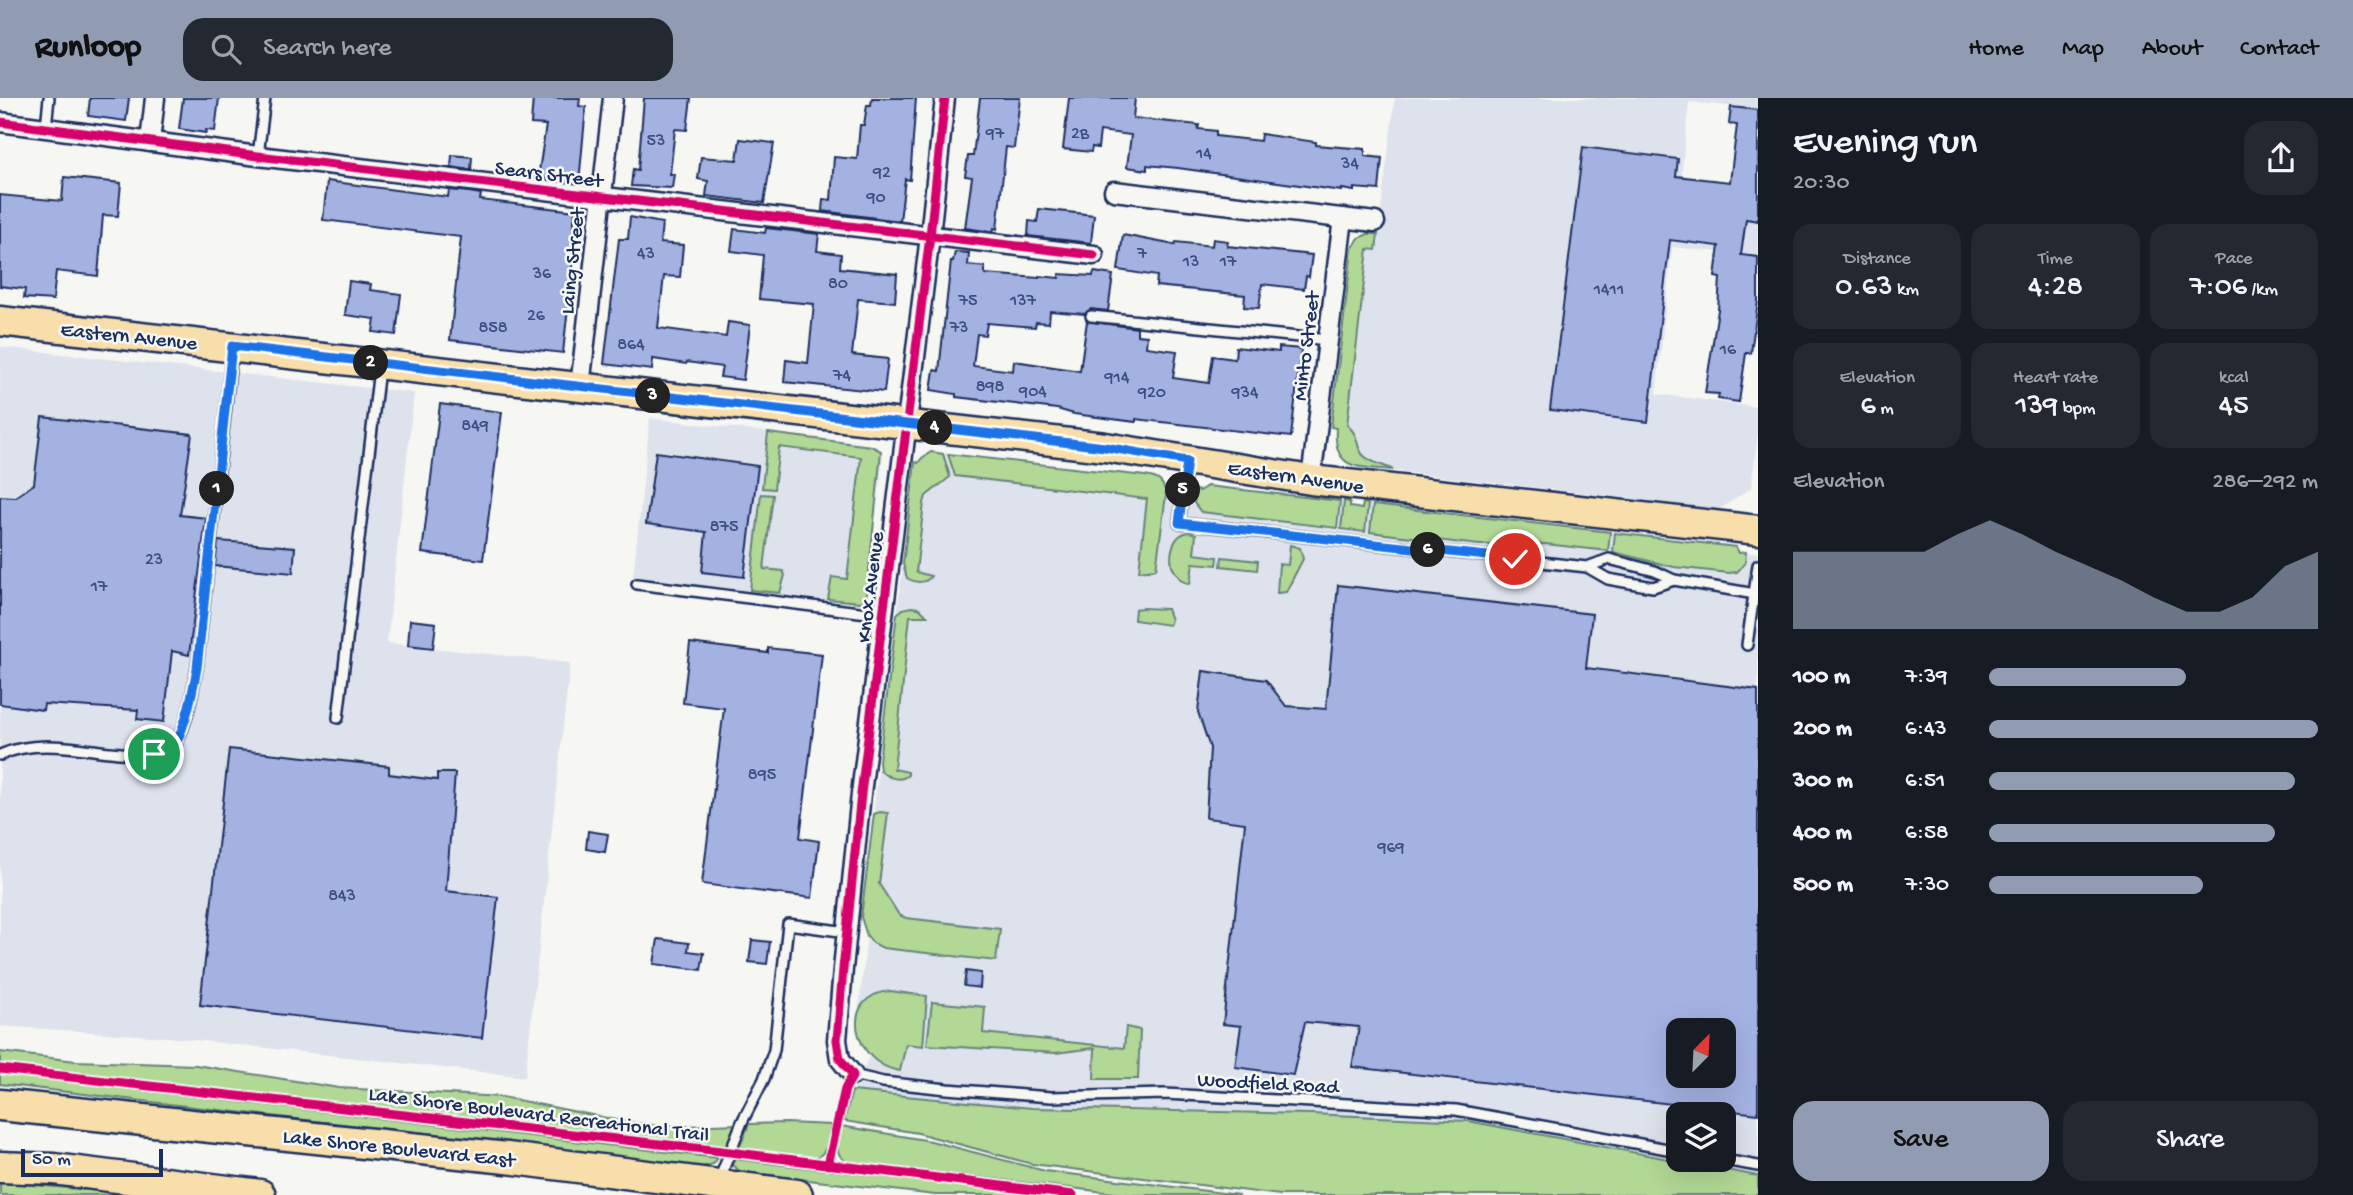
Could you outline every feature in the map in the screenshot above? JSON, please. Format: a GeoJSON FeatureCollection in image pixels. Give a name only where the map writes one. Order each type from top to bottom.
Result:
{"type":"FeatureCollection","features":[{"type":"Feature","properties":{"kind":"highway","name":"Lake Shore Boulevard East"},"geometry":{"type":"LineString","coordinates":[[0,1105],[507,1158],[716,1190],[797,1195]]}},
{"type":"Feature","properties":{"kind":"highway"},"geometry":{"type":"LineString","coordinates":[[0,1167],[54,1169],[260,1195]]}},
{"type":"Feature","properties":{"kind":"main road","name":"Eastern Avenue"},"geometry":{"type":"LineString","coordinates":[[0,321],[1105,447],[1311,480],[1758,530]]}},
{"type":"Feature","properties":{"kind":"street"},"geometry":{"type":"LineString","coordinates":[[150,142],[155,98]]}},
{"type":"Feature","properties":{"kind":"street","name":"Laing Street"},"geometry":{"type":"LineString","coordinates":[[580,387],[613,98]]}},
{"type":"Feature","properties":{"kind":"street","name":"Knox Avenue"},"geometry":{"type":"LineString","coordinates":[[853,1075],[840,1059],[836,1040],[883,615],[945,98]]}},
{"type":"Feature","properties":{"kind":"street","name":"Sears Street"},"geometry":{"type":"LineString","coordinates":[[0,122],[258,156],[1094,255]]}},
{"type":"Feature","properties":{"kind":"street"},"geometry":{"type":"LineString","coordinates":[[1114,191],[1375,222]]}},
{"type":"Feature","properties":{"kind":"street","name":"Minto Street"},"geometry":{"type":"LineString","coordinates":[[1311,480],[1343,218]]}},
{"type":"Feature","properties":{"kind":"lane"},"geometry":{"type":"LineString","coordinates":[[46,128],[49,98]]}},
{"type":"Feature","properties":{"kind":"lane"},"geometry":{"type":"LineString","coordinates":[[258,156],[265,98]]}},
{"type":"Feature","properties":{"kind":"lane"},"geometry":{"type":"LineString","coordinates":[[1091,316],[1328,340]]}},
{"type":"Feature","properties":{"kind":"lane"},"geometry":{"type":"LineString","coordinates":[[0,755],[14,748],[57,745],[154,754],[175,746],[191,704],[197,668],[232,346]]}},
{"type":"Feature","properties":{"kind":"lane"},"geometry":{"type":"LineString","coordinates":[[338,718],[379,364]]}},
{"type":"Feature","properties":{"kind":"lane"},"geometry":{"type":"LineString","coordinates":[[1187,461],[1179,523],[1587,567],[1608,579],[1653,587],[1674,580]]}},
{"type":"Feature","properties":{"kind":"lane"},"geometry":{"type":"LineString","coordinates":[[1587,567],[1609,559],[1655,571],[1674,580],[1755,594]]}},
{"type":"Feature","properties":{"kind":"lane"},"geometry":{"type":"LineString","coordinates":[[1747,645],[1758,565]]}},
{"type":"Feature","properties":{"kind":"lane"},"geometry":{"type":"LineString","coordinates":[[637,584],[883,615]]}},
{"type":"Feature","properties":{"kind":"lane"},"geometry":{"type":"LineString","coordinates":[[716,1190],[774,1050],[788,924],[847,932]]}},
{"type":"Feature","properties":{"kind":"lane","name":"Woodfield Road"},"geometry":{"type":"LineString","coordinates":[[853,1075],[883,1082],[1051,1097],[1164,1094],[1455,1110],[1666,1149]]}},
{"type":"Feature","properties":{"kind":"lane"},"geometry":{"type":"LineString","coordinates":[[1736,1162],[1758,1167]]}},
{"type":"Feature","properties":{"kind":"shaded area"},"geometry":{"type":"Polygon","coordinates":[[[1395,98],[1758,98],[1758,109],[1689,102],[1681,179],[1758,188],[1758,256],[1672,247],[1656,394],[1758,407],[1758,434],[1751,488],[1720,509],[1360,467],[1347,426],[1368,248],[1376,249],[1395,98]]]}},
{"type":"Feature","properties":{"kind":"shaded area"},"geometry":{"type":"Polygon","coordinates":[[[0,347],[414,393],[387,643],[570,663],[525,1077],[167,1037],[0,1026],[0,347]]]}},
{"type":"Feature","properties":{"kind":"shaded area"},"geometry":{"type":"Polygon","coordinates":[[[650,418],[873,445],[881,449],[883,455],[866,605],[633,577],[650,418]]]}},
{"type":"Feature","properties":{"kind":"shaded area"},"geometry":{"type":"Polygon","coordinates":[[[931,452],[1156,478],[1166,489],[1199,491],[1207,486],[1350,502],[1350,507],[1362,509],[1363,503],[1736,547],[1740,553],[1758,553],[1758,1195],[1280,1195],[1032,1164],[918,1133],[844,1121],[847,1103],[869,1057],[863,1048],[857,1025],[867,936],[861,917],[915,462],[918,463],[931,452]]]}},
{"type":"Feature","properties":{"kind":"green space"},"geometry":{"type":"Polygon","coordinates":[[[1378,234],[1376,250],[1368,249],[1347,425],[1354,433],[1363,455],[1393,470],[1359,467],[1344,460],[1336,442],[1336,428],[1331,427],[1352,249],[1359,238],[1378,234]]]}},
{"type":"Feature","properties":{"kind":"green space"},"geometry":{"type":"Polygon","coordinates":[[[768,433],[871,446],[881,451],[866,600],[860,602],[828,599],[832,577],[847,579],[861,457],[779,447],[774,489],[762,488],[768,433]]]}},
{"type":"Feature","properties":{"kind":"green space"},"geometry":{"type":"Polygon","coordinates":[[[931,452],[943,454],[950,477],[926,496],[916,572],[931,576],[917,582],[907,578],[903,564],[915,462],[918,463],[931,452]]]}},
{"type":"Feature","properties":{"kind":"green space"},"geometry":{"type":"Polygon","coordinates":[[[948,454],[1157,479],[1162,483],[1166,495],[1156,569],[1139,571],[1147,499],[955,476],[948,454]]]}},
{"type":"Feature","properties":{"kind":"green space"},"geometry":{"type":"Polygon","coordinates":[[[1207,486],[1340,501],[1337,528],[1201,512],[1194,503],[1196,490],[1207,486]]]}},
{"type":"Feature","properties":{"kind":"green space"},"geometry":{"type":"Polygon","coordinates":[[[761,494],[773,495],[764,569],[783,571],[785,575],[780,593],[750,590],[761,494]]]}},
{"type":"Feature","properties":{"kind":"green space"},"geometry":{"type":"Polygon","coordinates":[[[1344,501],[1350,502],[1350,507],[1362,509],[1363,503],[1368,504],[1365,532],[1341,529],[1344,501]]]}},
{"type":"Feature","properties":{"kind":"green space"},"geometry":{"type":"Polygon","coordinates":[[[1373,505],[1610,532],[1608,551],[1545,544],[1479,545],[1370,532],[1373,505]]]}},
{"type":"Feature","properties":{"kind":"green space"},"geometry":{"type":"Polygon","coordinates":[[[1189,532],[1196,534],[1194,554],[1218,557],[1217,565],[1193,563],[1190,584],[1182,581],[1171,560],[1176,540],[1189,532]]]}},
{"type":"Feature","properties":{"kind":"green space"},"geometry":{"type":"Polygon","coordinates":[[[1615,533],[1736,547],[1739,553],[1746,552],[1745,563],[1737,572],[1729,573],[1674,567],[1613,552],[1615,533]]]}},
{"type":"Feature","properties":{"kind":"green space"},"geometry":{"type":"Polygon","coordinates":[[[1290,545],[1300,548],[1303,559],[1286,592],[1277,593],[1279,564],[1288,565],[1290,545]]]}},
{"type":"Feature","properties":{"kind":"green space"},"geometry":{"type":"Polygon","coordinates":[[[1222,557],[1258,561],[1257,570],[1221,566],[1222,557]]]}},
{"type":"Feature","properties":{"kind":"green space"},"geometry":{"type":"Polygon","coordinates":[[[911,607],[919,608],[927,616],[910,616],[894,769],[908,772],[908,775],[897,779],[880,770],[879,761],[897,614],[911,607]]]}},
{"type":"Feature","properties":{"kind":"green space"},"geometry":{"type":"Polygon","coordinates":[[[1135,609],[1167,609],[1171,620],[1169,625],[1134,620],[1135,609]]]}},
{"type":"Feature","properties":{"kind":"green space"},"geometry":{"type":"Polygon","coordinates":[[[888,813],[879,884],[899,915],[1000,929],[996,961],[883,948],[867,936],[861,917],[874,814],[888,813]]]}},
{"type":"Feature","properties":{"kind":"green space"},"geometry":{"type":"Polygon","coordinates":[[[890,991],[927,996],[923,1046],[906,1044],[900,1071],[884,1066],[871,1056],[862,1044],[857,1030],[858,1016],[863,1004],[874,995],[890,991]]]}},
{"type":"Feature","properties":{"kind":"green space"},"geometry":{"type":"Polygon","coordinates":[[[932,1002],[985,1007],[983,1033],[1124,1048],[1126,1027],[1140,1030],[1138,1079],[1094,1079],[1095,1048],[1055,1053],[927,1045],[932,1002]]]}},
{"type":"Feature","properties":{"kind":"green space"},"geometry":{"type":"Polygon","coordinates":[[[0,1052],[76,1061],[196,1065],[339,1088],[502,1097],[652,1125],[737,1124],[725,1147],[0,1064],[0,1052]]]}},
{"type":"Feature","properties":{"kind":"green space"},"geometry":{"type":"Polygon","coordinates":[[[0,1074],[718,1158],[713,1164],[702,1167],[0,1084],[0,1074]]]}},
{"type":"Feature","properties":{"kind":"green space"},"geometry":{"type":"Polygon","coordinates":[[[852,1091],[1032,1108],[1311,1114],[1468,1121],[1666,1159],[1666,1172],[1736,1172],[1758,1176],[1758,1195],[1280,1195],[1032,1164],[918,1133],[844,1121],[852,1091]]]}},
{"type":"Feature","properties":{"kind":"green space"},"geometry":{"type":"Polygon","coordinates":[[[749,1124],[831,1125],[823,1153],[815,1158],[739,1149],[749,1124]]]}},
{"type":"Feature","properties":{"kind":"green space"},"geometry":{"type":"Polygon","coordinates":[[[841,1126],[931,1141],[1045,1171],[1239,1195],[1131,1195],[847,1162],[839,1155],[838,1150],[841,1126]]]}},
{"type":"Feature","properties":{"kind":"green space"},"geometry":{"type":"Polygon","coordinates":[[[734,1159],[1036,1195],[935,1195],[741,1172],[732,1165],[734,1159]]]}},
{"type":"Feature","properties":{"kind":"green space"},"geometry":{"type":"Polygon","coordinates":[[[0,1182],[147,1195],[0,1195],[0,1182]]]}},
{"type":"Feature","properties":{"kind":"building"},"geometry":{"type":"Polygon","coordinates":[[[90,98],[129,98],[126,121],[88,116],[90,98]]]}},
{"type":"Feature","properties":{"kind":"building"},"geometry":{"type":"Polygon","coordinates":[[[183,98],[219,98],[215,131],[206,130],[206,133],[179,129],[183,98]]]}},
{"type":"Feature","properties":{"kind":"building"},"geometry":{"type":"Polygon","coordinates":[[[533,98],[580,98],[579,106],[586,107],[579,183],[538,178],[546,125],[531,124],[533,98]]]}},
{"type":"Feature","properties":{"kind":"building"},"geometry":{"type":"Polygon","coordinates":[[[644,98],[691,98],[687,130],[675,129],[670,174],[674,174],[672,188],[631,186],[633,169],[638,170],[644,98]]]}},
{"type":"Feature","properties":{"kind":"building"},"geometry":{"type":"Polygon","coordinates":[[[872,98],[916,98],[910,180],[905,179],[900,221],[822,211],[823,199],[831,200],[834,157],[857,159],[860,125],[864,125],[867,105],[871,105],[872,98]]]}},
{"type":"Feature","properties":{"kind":"building"},"geometry":{"type":"Polygon","coordinates":[[[980,98],[1020,98],[1014,148],[1006,147],[997,229],[994,228],[993,232],[965,228],[972,177],[965,176],[968,156],[973,156],[980,98]]]}},
{"type":"Feature","properties":{"kind":"building"},"geometry":{"type":"Polygon","coordinates":[[[1069,98],[1135,98],[1133,118],[1199,125],[1198,129],[1216,131],[1216,136],[1260,141],[1261,134],[1316,142],[1316,145],[1365,149],[1365,156],[1382,158],[1379,190],[1354,188],[1354,191],[1342,191],[1178,168],[1147,165],[1147,170],[1127,167],[1131,135],[1100,131],[1098,148],[1092,147],[1091,152],[1063,149],[1069,98]]]}},
{"type":"Feature","properties":{"kind":"building"},"geometry":{"type":"Polygon","coordinates":[[[1731,107],[1758,110],[1758,221],[1746,219],[1741,255],[1758,257],[1758,301],[1751,353],[1746,353],[1739,402],[1718,399],[1719,394],[1705,393],[1718,310],[1720,278],[1715,277],[1719,246],[1670,240],[1648,422],[1550,410],[1583,147],[1678,159],[1676,176],[1730,182],[1737,125],[1729,124],[1731,107]]]}},
{"type":"Feature","properties":{"kind":"building"},"geometry":{"type":"Polygon","coordinates":[[[740,139],[774,143],[764,203],[706,196],[708,181],[698,179],[701,157],[737,160],[740,139]]]}},
{"type":"Feature","properties":{"kind":"building"},"geometry":{"type":"Polygon","coordinates":[[[452,155],[472,157],[471,170],[451,167],[452,155]]]}},
{"type":"Feature","properties":{"kind":"building"},"geometry":{"type":"Polygon","coordinates":[[[64,177],[121,183],[118,216],[103,215],[98,276],[56,271],[53,300],[24,298],[25,289],[0,286],[0,195],[62,201],[64,177]]]}},
{"type":"Feature","properties":{"kind":"building"},"geometry":{"type":"Polygon","coordinates":[[[327,181],[448,197],[449,190],[469,192],[481,194],[480,200],[575,211],[572,243],[575,243],[563,353],[450,340],[461,237],[323,220],[327,181]]]}},
{"type":"Feature","properties":{"kind":"building"},"geometry":{"type":"Polygon","coordinates":[[[1039,209],[1094,215],[1091,243],[1028,236],[1029,221],[1037,222],[1039,209]]]}},
{"type":"Feature","properties":{"kind":"building"},"geometry":{"type":"Polygon","coordinates":[[[630,217],[662,223],[660,243],[683,245],[680,277],[664,276],[658,328],[726,337],[728,322],[750,325],[743,380],[720,377],[722,367],[687,362],[653,359],[652,370],[604,364],[619,239],[628,239],[630,217]]]}},
{"type":"Feature","properties":{"kind":"building"},"geometry":{"type":"Polygon","coordinates":[[[766,228],[819,234],[817,251],[841,254],[840,268],[897,274],[895,302],[858,299],[852,355],[888,359],[884,392],[784,382],[786,360],[808,363],[814,304],[759,299],[763,255],[731,251],[734,229],[765,233],[766,228]]]}},
{"type":"Feature","properties":{"kind":"building"},"geometry":{"type":"Polygon","coordinates":[[[1123,235],[1175,245],[1176,242],[1212,246],[1213,239],[1228,241],[1227,246],[1312,255],[1309,277],[1306,276],[1304,289],[1262,284],[1259,308],[1244,307],[1245,295],[1156,286],[1157,276],[1118,270],[1123,235]]]}},
{"type":"Feature","properties":{"kind":"building"},"geometry":{"type":"Polygon","coordinates":[[[955,252],[969,253],[968,265],[985,267],[985,274],[1039,278],[1059,278],[1059,274],[1093,276],[1094,272],[1113,275],[1108,311],[1091,309],[1085,314],[1050,311],[1049,323],[1036,322],[1035,327],[987,323],[985,335],[977,334],[973,366],[1013,371],[1014,361],[1080,371],[1087,321],[1137,328],[1137,335],[1147,336],[1146,347],[1177,351],[1173,378],[1209,383],[1213,356],[1235,359],[1236,347],[1279,352],[1279,347],[1301,349],[1291,437],[1074,414],[1057,409],[956,397],[956,394],[931,390],[934,370],[939,371],[951,261],[955,252]]]}},
{"type":"Feature","properties":{"kind":"building"},"geometry":{"type":"Polygon","coordinates":[[[349,281],[371,284],[370,290],[401,294],[396,335],[373,332],[375,319],[345,315],[349,281]]]}},
{"type":"Feature","properties":{"kind":"building"},"geometry":{"type":"Polygon","coordinates":[[[440,404],[502,412],[483,560],[422,553],[440,404]]]}},
{"type":"Feature","properties":{"kind":"building"},"geometry":{"type":"Polygon","coordinates":[[[42,417],[192,434],[180,515],[206,518],[189,655],[172,651],[164,722],[137,719],[138,710],[44,704],[43,710],[0,704],[0,496],[15,497],[34,484],[42,417]]]}},
{"type":"Feature","properties":{"kind":"building"},"geometry":{"type":"Polygon","coordinates":[[[656,452],[758,466],[744,577],[702,572],[706,532],[646,524],[656,452]]]}},
{"type":"Feature","properties":{"kind":"building"},"geometry":{"type":"Polygon","coordinates":[[[218,541],[295,547],[293,573],[215,566],[218,541]]]}},
{"type":"Feature","properties":{"kind":"building"},"geometry":{"type":"Polygon","coordinates":[[[1338,585],[1592,614],[1586,668],[1758,690],[1758,1114],[1736,1111],[1736,1102],[1666,1103],[1352,1067],[1359,1027],[1305,1022],[1293,1075],[1235,1067],[1241,1026],[1223,1024],[1245,823],[1206,818],[1210,748],[1198,712],[1203,671],[1266,680],[1286,706],[1326,709],[1338,585]]]}},
{"type":"Feature","properties":{"kind":"building"},"geometry":{"type":"Polygon","coordinates":[[[410,620],[436,623],[433,648],[408,645],[410,620]]]}},
{"type":"Feature","properties":{"kind":"building"},"geometry":{"type":"Polygon","coordinates":[[[690,643],[768,653],[768,648],[822,654],[800,838],[819,841],[812,898],[702,884],[724,708],[683,703],[690,643]]]}},
{"type":"Feature","properties":{"kind":"building"},"geometry":{"type":"Polygon","coordinates":[[[229,749],[389,766],[389,774],[437,780],[437,773],[455,773],[446,891],[498,897],[482,1038],[200,1005],[229,749]]]}},
{"type":"Feature","properties":{"kind":"building"},"geometry":{"type":"Polygon","coordinates":[[[588,831],[608,834],[605,852],[586,849],[588,831]]]}},
{"type":"Feature","properties":{"kind":"building"},"geometry":{"type":"Polygon","coordinates":[[[658,939],[689,943],[688,951],[704,953],[701,970],[654,964],[658,939]]]}},
{"type":"Feature","properties":{"kind":"building"},"geometry":{"type":"Polygon","coordinates":[[[752,940],[770,942],[767,964],[749,962],[752,940]]]}},
{"type":"Feature","properties":{"kind":"building"},"geometry":{"type":"Polygon","coordinates":[[[966,971],[981,973],[980,988],[964,986],[966,971]]]}},
{"type":"Feature","properties":{"kind":"cycle path"},"geometry":{"type":"LineString","coordinates":[[828,1165],[845,1089],[853,1075],[840,1059],[837,1040],[843,969],[861,794],[945,98]]}},
{"type":"Feature","properties":{"kind":"cycle path"},"geometry":{"type":"LineString","coordinates":[[0,122],[258,156],[1094,255]]}},
{"type":"Feature","properties":{"kind":"cycle path","name":"Lake Shore Boulevard Recreational Trail"},"geometry":{"type":"LineString","coordinates":[[0,1069],[730,1152],[1073,1195]]}},
{"type":"Feature","properties":{"kind":"route"},"geometry":{"type":"LineString","coordinates":[[154,754],[175,746],[191,704],[232,346],[1105,447],[1187,461],[1179,523],[1515,559]]}}]}
